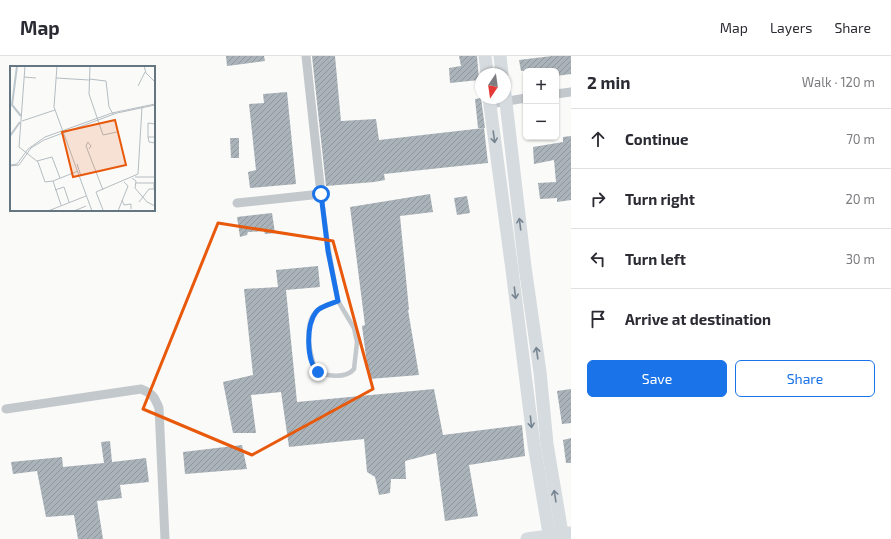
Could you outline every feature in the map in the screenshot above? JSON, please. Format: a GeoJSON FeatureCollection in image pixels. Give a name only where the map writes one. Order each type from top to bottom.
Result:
{"type":"FeatureCollection","features":[{"type":"Feature","properties":{"kind":"street"},"geometry":{"type":"LineString","coordinates":[[237,203],[321,194],[306,56]]}},
{"type":"Feature","properties":{"kind":"street"},"geometry":{"type":"LineString","coordinates":[[485,56],[486,68]]}},
{"type":"Feature","properties":{"kind":"street"},"geometry":{"type":"LineString","coordinates":[[500,56],[501,68]]}},
{"type":"Feature","properties":{"kind":"street"},"geometry":{"type":"LineString","coordinates":[[559,94],[571,92]]}},
{"type":"Feature","properties":{"kind":"street"},"geometry":{"type":"LineString","coordinates":[[511,98],[523,98]]}},
{"type":"Feature","properties":{"kind":"street"},"geometry":{"type":"LineString","coordinates":[[491,104],[519,268],[540,372],[547,444],[559,536]]}},
{"type":"Feature","properties":{"kind":"street"},"geometry":{"type":"LineString","coordinates":[[506,104],[526,373],[534,445],[559,536]]}},
{"type":"Feature","properties":{"kind":"street"},"geometry":{"type":"LineString","coordinates":[[526,373],[540,372]]}},
{"type":"Feature","properties":{"kind":"street"},"geometry":{"type":"LineString","coordinates":[[6,409],[140,389],[150,393],[154,397],[159,408],[165,539]]}},
{"type":"Feature","properties":{"kind":"street"},"geometry":{"type":"LineString","coordinates":[[534,445],[547,444]]}},
{"type":"Feature","properties":{"kind":"street"},"geometry":{"type":"LineString","coordinates":[[527,539],[559,536]]}},
{"type":"Feature","properties":{"kind":"lane"},"geometry":{"type":"LineString","coordinates":[[321,194],[328,251],[338,301],[354,328],[357,342],[356,357],[352,372],[331,376],[322,374],[315,369],[308,347],[309,331],[311,321],[316,311],[338,301]]}},
{"type":"Feature","properties":{"kind":"highlighted area"},"geometry":{"type":"Polygon","coordinates":[[[218,223],[333,241],[373,389],[252,455],[143,409],[218,223]]]}},
{"type":"Feature","properties":{"kind":"building"},"geometry":{"type":"Polygon","coordinates":[[[226,56],[264,56],[265,61],[227,66],[226,56]]]}},
{"type":"Feature","properties":{"kind":"building"},"geometry":{"type":"Polygon","coordinates":[[[312,56],[335,56],[341,121],[376,119],[379,140],[484,128],[488,163],[384,174],[385,180],[326,186],[312,56]]]}},
{"type":"Feature","properties":{"kind":"building"},"geometry":{"type":"Polygon","coordinates":[[[459,56],[477,56],[478,68],[475,68],[475,80],[450,83],[449,68],[461,66],[459,56]]]}},
{"type":"Feature","properties":{"kind":"building"},"geometry":{"type":"Polygon","coordinates":[[[552,56],[571,56],[571,74],[559,76],[559,68],[523,68],[523,71],[521,71],[519,60],[552,56]]]}},
{"type":"Feature","properties":{"kind":"building"},"geometry":{"type":"Polygon","coordinates":[[[287,92],[296,184],[250,188],[248,172],[256,170],[249,104],[264,103],[263,94],[287,92]]]}},
{"type":"Feature","properties":{"kind":"building"},"geometry":{"type":"Polygon","coordinates":[[[476,104],[482,104],[485,128],[478,128],[476,104]]]}},
{"type":"Feature","properties":{"kind":"building"},"geometry":{"type":"Polygon","coordinates":[[[571,136],[571,200],[557,202],[557,198],[540,199],[538,183],[556,182],[554,160],[534,164],[533,147],[563,142],[563,137],[571,136]]]}},
{"type":"Feature","properties":{"kind":"building"},"geometry":{"type":"Polygon","coordinates":[[[230,138],[239,138],[239,158],[231,158],[230,138]]]}},
{"type":"Feature","properties":{"kind":"building"},"geometry":{"type":"Polygon","coordinates":[[[430,194],[433,212],[400,216],[408,310],[419,375],[369,379],[362,326],[365,325],[350,207],[430,194]]]}},
{"type":"Feature","properties":{"kind":"building"},"geometry":{"type":"Polygon","coordinates":[[[467,196],[470,213],[457,215],[454,198],[467,196]]]}},
{"type":"Feature","properties":{"kind":"building"},"geometry":{"type":"Polygon","coordinates":[[[272,213],[275,233],[265,234],[264,231],[248,232],[247,235],[240,237],[237,217],[272,213]]]}},
{"type":"Feature","properties":{"kind":"building"},"geometry":{"type":"Polygon","coordinates":[[[318,266],[320,287],[286,290],[297,402],[434,389],[443,435],[522,425],[525,456],[469,465],[478,516],[445,521],[436,453],[405,461],[406,479],[391,479],[390,493],[379,495],[375,477],[367,472],[364,439],[289,447],[281,392],[251,395],[256,433],[233,433],[223,382],[253,375],[244,289],[278,287],[276,270],[318,266]]]}},
{"type":"Feature","properties":{"kind":"building"},"geometry":{"type":"Polygon","coordinates":[[[571,389],[571,423],[562,424],[557,391],[571,389]]]}},
{"type":"Feature","properties":{"kind":"building"},"geometry":{"type":"Polygon","coordinates":[[[571,438],[571,463],[566,463],[563,440],[571,438]]]}},
{"type":"Feature","properties":{"kind":"building"},"geometry":{"type":"Polygon","coordinates":[[[110,441],[112,462],[146,458],[149,482],[120,485],[122,498],[97,501],[103,539],[78,539],[74,515],[46,517],[37,471],[13,474],[11,462],[62,457],[63,467],[104,463],[101,442],[110,441]]]}},
{"type":"Feature","properties":{"kind":"building"},"geometry":{"type":"Polygon","coordinates":[[[242,445],[247,469],[185,474],[183,452],[242,445]]]}},
{"type":"Feature","properties":{"kind":"route"},"geometry":{"type":"LineString","coordinates":[[318,372],[315,369],[308,347],[311,321],[316,311],[338,301],[328,251],[321,194]]}}]}
